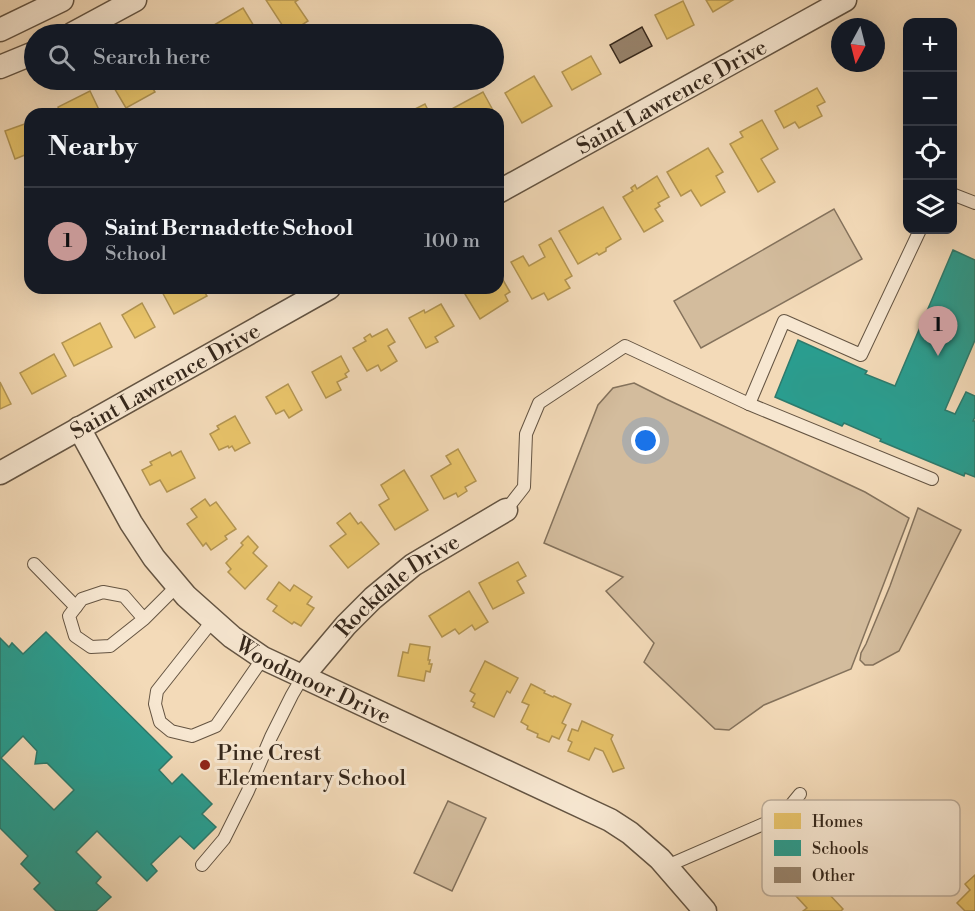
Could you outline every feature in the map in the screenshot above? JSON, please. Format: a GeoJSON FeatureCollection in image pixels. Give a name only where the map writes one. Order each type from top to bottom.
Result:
{"type":"FeatureCollection","features":[{"type":"Feature","properties":{"kind":"street"},"geometry":{"type":"LineString","coordinates":[[0,30],[62,0]]}},
{"type":"Feature","properties":{"kind":"street"},"geometry":{"type":"LineString","coordinates":[[91,24],[135,0]]}},
{"type":"Feature","properties":{"kind":"street","name":"Saint Lawrence Drive"},"geometry":{"type":"LineString","coordinates":[[504,189],[845,0]]}},
{"type":"Feature","properties":{"kind":"street"},"geometry":{"type":"LineString","coordinates":[[0,67],[24,57]]}},
{"type":"Feature","properties":{"kind":"street","name":"Saint Lawrence Drive"},"geometry":{"type":"LineString","coordinates":[[0,473],[318,294]]}},
{"type":"Feature","properties":{"kind":"street","name":"Woodmoor Drive"},"geometry":{"type":"LineString","coordinates":[[79,428],[131,523],[154,558],[186,596],[232,637],[263,658],[610,820],[630,833],[667,866],[705,911]]}},
{"type":"Feature","properties":{"kind":"street","name":"Rockdale Drive"},"geometry":{"type":"LineString","coordinates":[[303,676],[346,625],[373,598],[413,565],[506,510]]}},
{"type":"Feature","properties":{"kind":"lane"},"geometry":{"type":"LineString","coordinates":[[957,196],[975,203]]}},
{"type":"Feature","properties":{"kind":"lane"},"geometry":{"type":"LineString","coordinates":[[749,404],[784,321],[861,355],[918,234]]}},
{"type":"Feature","properties":{"kind":"lane"},"geometry":{"type":"LineString","coordinates":[[506,510],[524,488],[526,434],[539,403],[626,346],[749,404],[932,479]]}},
{"type":"Feature","properties":{"kind":"lane"},"geometry":{"type":"LineString","coordinates":[[34,564],[76,607]]}},
{"type":"Feature","properties":{"kind":"lane"},"geometry":{"type":"LineString","coordinates":[[144,619],[124,596],[103,592],[82,599],[69,616],[75,636],[91,647],[110,646],[144,619],[177,586]]}},
{"type":"Feature","properties":{"kind":"lane"},"geometry":{"type":"LineString","coordinates":[[213,620],[157,691],[155,704],[160,722],[171,732],[192,736],[216,726],[263,658]]}},
{"type":"Feature","properties":{"kind":"lane"},"geometry":{"type":"LineString","coordinates":[[202,865],[224,839],[286,706],[303,676]]}},
{"type":"Feature","properties":{"kind":"lane"},"geometry":{"type":"LineString","coordinates":[[795,800],[800,794]]}},
{"type":"Feature","properties":{"kind":"lane"},"geometry":{"type":"LineString","coordinates":[[667,866],[762,825]]}},
{"type":"Feature","properties":{"kind":"shaded area"},"geometry":{"type":"Polygon","coordinates":[[[834,209],[862,259],[701,348],[674,301],[834,209]]]}},
{"type":"Feature","properties":{"kind":"shaded area"},"geometry":{"type":"Polygon","coordinates":[[[634,383],[865,492],[909,518],[851,669],[764,705],[729,730],[715,729],[644,662],[654,643],[606,591],[623,577],[544,543],[598,405],[613,388],[634,383]]]}},
{"type":"Feature","properties":{"kind":"shaded area"},"geometry":{"type":"Polygon","coordinates":[[[918,508],[961,530],[899,651],[873,665],[865,665],[860,660],[861,653],[890,586],[918,508]]]}},
{"type":"Feature","properties":{"kind":"shaded area"},"geometry":{"type":"Polygon","coordinates":[[[448,801],[486,818],[452,891],[414,873],[448,801]]]}},
{"type":"Feature","properties":{"kind":"building: Homes"},"geometry":{"type":"Polygon","coordinates":[[[266,0],[298,0],[295,2],[308,21],[303,24],[282,24],[266,0]]]}},
{"type":"Feature","properties":{"kind":"building: Homes"},"geometry":{"type":"Polygon","coordinates":[[[706,0],[733,0],[713,12],[706,0]]]}},
{"type":"Feature","properties":{"kind":"building: Homes"},"geometry":{"type":"Polygon","coordinates":[[[683,1],[694,25],[667,39],[655,15],[683,1]]]}},
{"type":"Feature","properties":{"kind":"building: Homes"},"geometry":{"type":"Polygon","coordinates":[[[243,8],[253,24],[216,24],[243,8]]]}},
{"type":"Feature","properties":{"kind":"building: Homes"},"geometry":{"type":"Polygon","coordinates":[[[591,56],[601,74],[572,90],[562,72],[591,56]]]}},
{"type":"Feature","properties":{"kind":"building: Homes"},"geometry":{"type":"Polygon","coordinates":[[[534,76],[552,106],[522,123],[505,93],[534,76]]]}},
{"type":"Feature","properties":{"kind":"building: Homes"},"geometry":{"type":"Polygon","coordinates":[[[817,88],[825,102],[817,106],[822,116],[799,128],[795,122],[784,128],[775,111],[817,88]]]}},
{"type":"Feature","properties":{"kind":"building: Homes"},"geometry":{"type":"Polygon","coordinates":[[[115,90],[154,90],[155,92],[126,108],[115,90]]]}},
{"type":"Feature","properties":{"kind":"building: Homes"},"geometry":{"type":"Polygon","coordinates":[[[90,91],[98,108],[58,108],[90,91]]]}},
{"type":"Feature","properties":{"kind":"building: Homes"},"geometry":{"type":"Polygon","coordinates":[[[483,92],[492,108],[454,108],[483,92]]]}},
{"type":"Feature","properties":{"kind":"building: Homes"},"geometry":{"type":"Polygon","coordinates":[[[762,120],[778,149],[761,159],[775,182],[758,192],[730,144],[743,137],[740,132],[762,120]]]}},
{"type":"Feature","properties":{"kind":"building: Homes"},"geometry":{"type":"Polygon","coordinates":[[[24,124],[24,155],[15,159],[5,131],[24,124]]]}},
{"type":"Feature","properties":{"kind":"building: Homes"},"geometry":{"type":"Polygon","coordinates":[[[708,148],[723,172],[716,176],[725,192],[701,206],[691,190],[681,196],[667,172],[708,148]]]}},
{"type":"Feature","properties":{"kind":"building: Homes"},"geometry":{"type":"Polygon","coordinates":[[[657,176],[669,197],[658,203],[660,206],[655,209],[663,221],[644,232],[623,197],[633,191],[631,188],[635,185],[637,189],[657,176]]]}},
{"type":"Feature","properties":{"kind":"building: Homes"},"geometry":{"type":"Polygon","coordinates":[[[603,207],[621,239],[606,248],[606,251],[599,255],[597,253],[578,264],[559,231],[603,207]]]}},
{"type":"Feature","properties":{"kind":"building: Homes"},"geometry":{"type":"Polygon","coordinates":[[[551,238],[572,276],[565,280],[570,288],[548,300],[544,293],[532,299],[511,262],[523,256],[529,266],[545,257],[539,245],[551,238]]]}},
{"type":"Feature","properties":{"kind":"building: Homes"},"geometry":{"type":"Polygon","coordinates":[[[504,282],[510,292],[505,295],[508,301],[480,319],[465,294],[504,294],[504,282]]]}},
{"type":"Feature","properties":{"kind":"building: Homes"},"geometry":{"type":"Polygon","coordinates":[[[163,294],[206,294],[207,296],[174,314],[163,294]]]}},
{"type":"Feature","properties":{"kind":"building: Homes"},"geometry":{"type":"Polygon","coordinates":[[[142,303],[155,327],[135,338],[122,315],[142,303]]]}},
{"type":"Feature","properties":{"kind":"building: Homes"},"geometry":{"type":"Polygon","coordinates":[[[441,304],[454,326],[435,337],[438,342],[426,348],[409,318],[424,310],[425,313],[441,304]]]}},
{"type":"Feature","properties":{"kind":"building: Homes"},"geometry":{"type":"Polygon","coordinates":[[[100,323],[112,347],[74,366],[62,343],[100,323]]]}},
{"type":"Feature","properties":{"kind":"building: Homes"},"geometry":{"type":"Polygon","coordinates":[[[387,329],[395,342],[388,346],[397,361],[381,371],[378,365],[367,371],[353,348],[366,341],[364,338],[370,334],[372,337],[387,329]]]}},
{"type":"Feature","properties":{"kind":"building: Homes"},"geometry":{"type":"Polygon","coordinates":[[[54,354],[66,376],[32,394],[20,373],[54,354]]]}},
{"type":"Feature","properties":{"kind":"building: Homes"},"geometry":{"type":"Polygon","coordinates":[[[341,356],[349,371],[345,374],[347,377],[337,382],[341,390],[326,398],[312,372],[341,356]]]}},
{"type":"Feature","properties":{"kind":"building: Homes"},"geometry":{"type":"Polygon","coordinates":[[[0,382],[11,404],[0,409],[0,382]]]}},
{"type":"Feature","properties":{"kind":"building: Homes"},"geometry":{"type":"Polygon","coordinates":[[[288,384],[302,410],[289,418],[284,410],[276,414],[266,397],[288,384]]]}},
{"type":"Feature","properties":{"kind":"building: Homes"},"geometry":{"type":"Polygon","coordinates":[[[235,416],[250,443],[235,451],[232,446],[219,450],[210,434],[219,429],[217,426],[235,416]]]}},
{"type":"Feature","properties":{"kind":"building: Homes"},"geometry":{"type":"Polygon","coordinates":[[[458,449],[476,481],[465,487],[467,491],[458,497],[456,493],[444,499],[431,476],[451,464],[446,456],[458,449]]]}},
{"type":"Feature","properties":{"kind":"building: Homes"},"geometry":{"type":"Polygon","coordinates":[[[181,451],[195,478],[167,492],[160,480],[150,485],[142,470],[152,465],[150,462],[170,452],[172,456],[181,451]]]}},
{"type":"Feature","properties":{"kind":"building: Homes"},"geometry":{"type":"Polygon","coordinates":[[[404,470],[428,510],[395,530],[379,505],[389,499],[381,485],[404,470]]]}},
{"type":"Feature","properties":{"kind":"building: Homes"},"geometry":{"type":"Polygon","coordinates":[[[205,499],[210,506],[216,502],[236,529],[225,536],[227,539],[211,550],[206,543],[203,546],[187,524],[197,517],[191,509],[205,499]]]}},
{"type":"Feature","properties":{"kind":"building: Homes"},"geometry":{"type":"Polygon","coordinates":[[[350,513],[358,524],[361,522],[379,544],[348,568],[330,546],[346,534],[337,523],[350,513]]]}},
{"type":"Feature","properties":{"kind":"building: Homes"},"geometry":{"type":"Polygon","coordinates":[[[248,536],[258,547],[253,553],[267,566],[245,589],[228,572],[231,569],[226,563],[243,545],[241,543],[248,536]]]}},
{"type":"Feature","properties":{"kind":"building: Homes"},"geometry":{"type":"Polygon","coordinates":[[[518,562],[526,576],[517,581],[524,593],[493,609],[479,583],[518,562]]]}},
{"type":"Feature","properties":{"kind":"building: Homes"},"geometry":{"type":"Polygon","coordinates":[[[279,582],[290,591],[294,585],[312,597],[307,604],[314,608],[301,626],[294,622],[292,624],[273,611],[277,606],[267,599],[279,582]]]}},
{"type":"Feature","properties":{"kind":"building: Homes"},"geometry":{"type":"Polygon","coordinates":[[[469,591],[488,622],[475,630],[472,625],[459,634],[455,629],[442,637],[429,616],[469,591]]]}},
{"type":"Feature","properties":{"kind":"building: Homes"},"geometry":{"type":"Polygon","coordinates":[[[410,644],[430,647],[428,660],[430,660],[429,664],[432,664],[430,672],[426,671],[424,681],[398,676],[403,652],[408,653],[410,644]]]}},
{"type":"Feature","properties":{"kind":"building: Homes"},"geometry":{"type":"Polygon","coordinates":[[[485,661],[518,678],[510,693],[507,691],[494,717],[473,707],[475,703],[471,701],[475,694],[470,691],[485,661]]]}},
{"type":"Feature","properties":{"kind":"building: Homes"},"geometry":{"type":"Polygon","coordinates":[[[531,684],[545,691],[544,693],[571,704],[562,723],[566,725],[559,739],[552,736],[549,742],[537,737],[538,734],[527,729],[528,726],[521,722],[529,705],[522,702],[531,684]]]}},
{"type":"Feature","properties":{"kind":"building: Homes"},"geometry":{"type":"Polygon","coordinates":[[[582,721],[613,735],[611,739],[624,768],[613,772],[603,751],[595,748],[589,760],[568,751],[572,742],[568,740],[572,729],[578,731],[582,721]]]}},
{"type":"Feature","properties":{"kind":"building: Homes"},"geometry":{"type":"Polygon","coordinates":[[[975,875],[975,911],[965,911],[957,903],[970,890],[965,884],[975,875]]]}},
{"type":"Feature","properties":{"kind":"building: Homes"},"geometry":{"type":"Polygon","coordinates":[[[796,896],[831,896],[843,909],[841,911],[803,911],[807,908],[796,896]]]}},
{"type":"Feature","properties":{"kind":"building: Schools"},"geometry":{"type":"Polygon","coordinates":[[[953,250],[975,260],[975,340],[945,410],[955,414],[966,392],[975,396],[973,421],[975,421],[975,477],[965,473],[964,476],[880,441],[881,439],[844,423],[842,426],[775,397],[798,340],[867,371],[865,374],[895,386],[953,250]]]}},
{"type":"Feature","properties":{"kind":"building: Schools","name":"Pine Crest Elementary School"},"geometry":{"type":"Polygon","coordinates":[[[46,632],[172,757],[159,770],[172,784],[182,774],[212,804],[202,814],[216,827],[194,849],[180,836],[151,864],[157,871],[147,881],[97,831],[76,852],[101,877],[96,883],[111,897],[96,911],[56,911],[34,889],[40,883],[21,864],[28,856],[0,828],[0,638],[9,647],[12,643],[23,654],[46,632]],[[23,736],[1,758],[54,810],[74,790],[47,763],[35,764],[37,751],[23,736]]]}},
{"type":"Feature","properties":{"kind":"building: Other"},"geometry":{"type":"Polygon","coordinates":[[[642,27],[652,46],[620,63],[610,45],[642,27]]]}},
{"type":"Feature","properties":{"kind":"place","name":"Saint Bernadette School"},"geometry":{"type":"Point","coordinates":[938,356]}},
{"type":"Feature","properties":{"kind":"place","name":"Pine Crest Elementary School"},"geometry":{"type":"Point","coordinates":[205,765]}}]}
